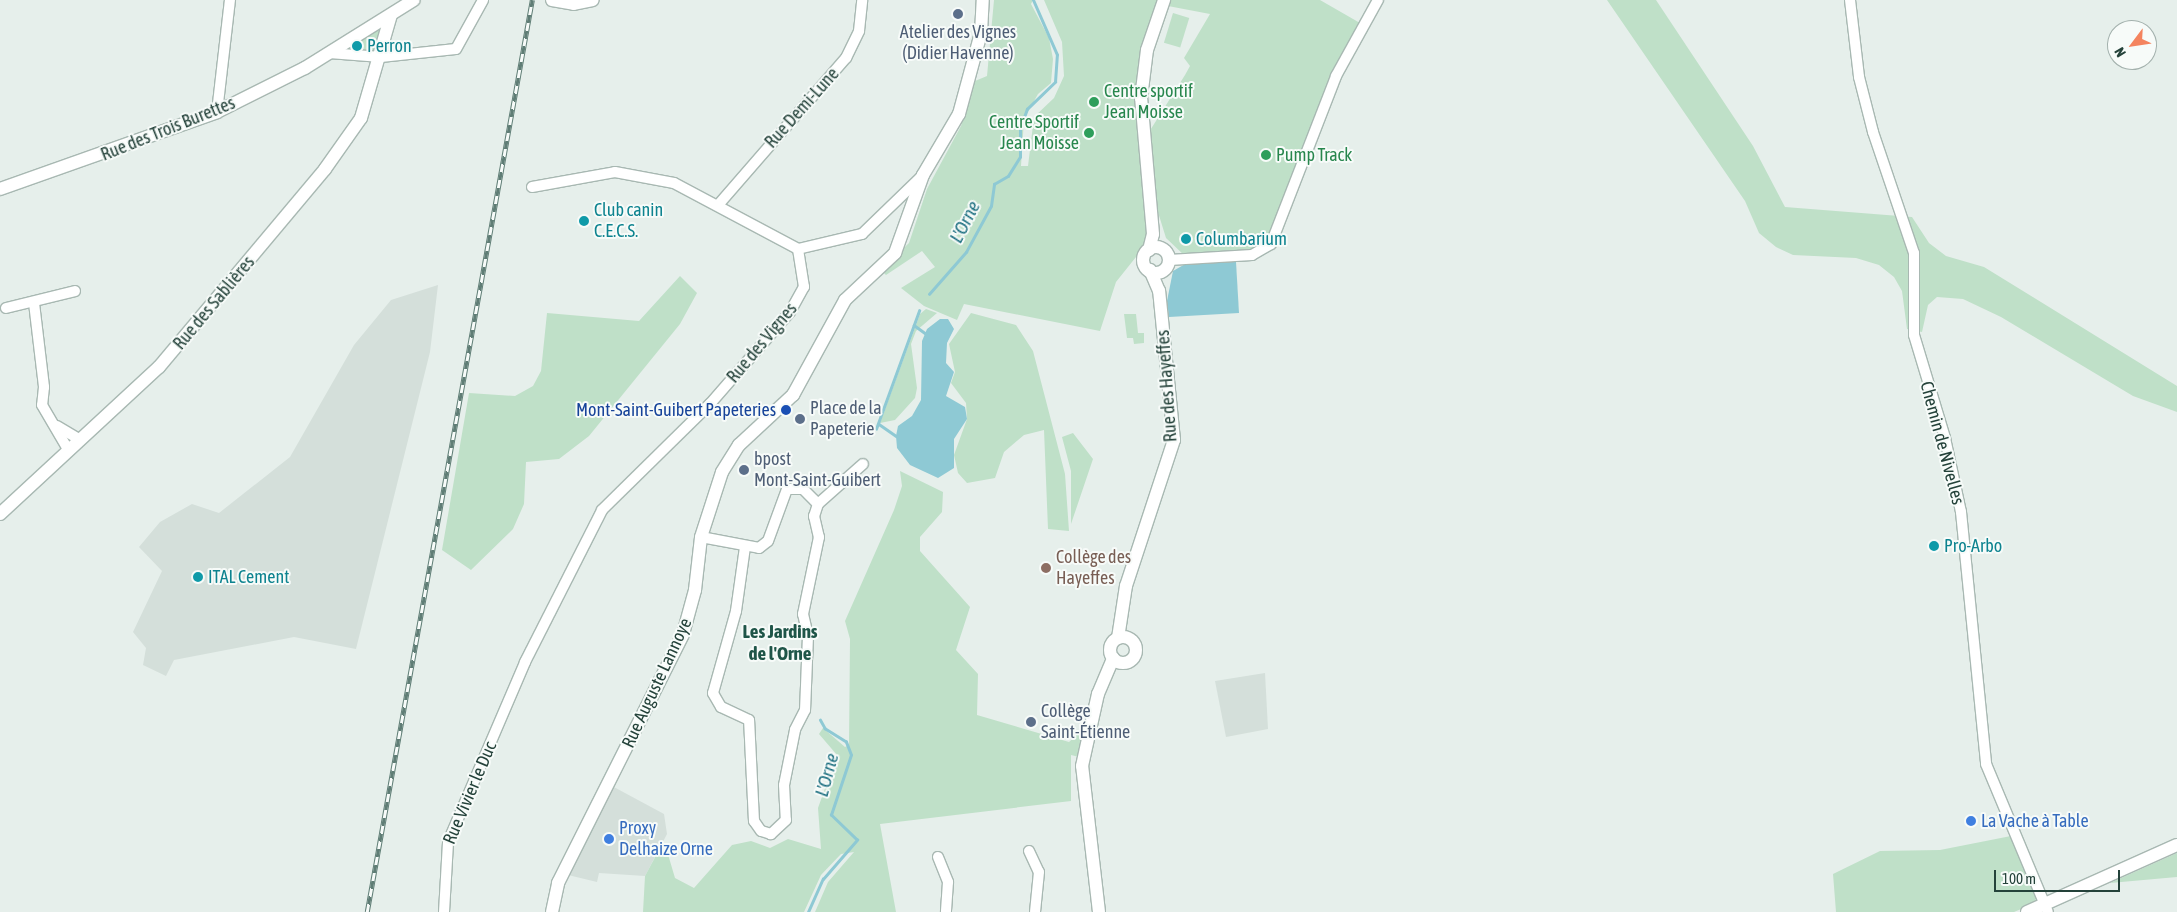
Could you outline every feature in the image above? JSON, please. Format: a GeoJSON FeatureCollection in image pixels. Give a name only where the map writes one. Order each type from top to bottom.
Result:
{"type":"FeatureCollection","features":[{"type":"Feature","properties":{"kind":"street"},"geometry":{"type":"LineString","coordinates":[[217,112],[230,0]]}},
{"type":"Feature","properties":{"kind":"street","name":"Rue des Trois Burettes"},"geometry":{"type":"LineString","coordinates":[[0,189],[132,146],[217,112],[329,53],[414,0]]}},
{"type":"Feature","properties":{"kind":"street"},"geometry":{"type":"LineString","coordinates":[[329,53],[381,57],[456,49],[483,0]]}},
{"type":"Feature","properties":{"kind":"street"},"geometry":{"type":"LineString","coordinates":[[566,1],[593,0]]}},
{"type":"Feature","properties":{"kind":"street","name":"Rue Demi-Lune"},"geometry":{"type":"LineString","coordinates":[[719,204],[848,55],[859,31],[862,0]]}},
{"type":"Feature","properties":{"kind":"street"},"geometry":{"type":"LineString","coordinates":[[532,186],[569,176],[616,172],[674,183],[698,193],[798,249],[862,234],[923,175],[959,114],[981,33],[983,0]]}},
{"type":"Feature","properties":{"kind":"street"},"geometry":{"type":"LineString","coordinates":[[1164,0],[1147,50],[1141,98],[1155,249],[1167,264]]}},
{"type":"Feature","properties":{"kind":"street"},"geometry":{"type":"LineString","coordinates":[[1155,249],[1142,260],[1150,270],[1167,264],[1252,255],[1269,247],[1336,76],[1378,0]]}},
{"type":"Feature","properties":{"kind":"street","name":"Chemin de Nivelles"},"geometry":{"type":"LineString","coordinates":[[1850,0],[1860,78],[1872,132],[1914,253],[1914,335],[1945,438],[1960,512],[1986,764],[2046,908]]}},
{"type":"Feature","properties":{"kind":"street","name":"Rue des Sablières"},"geometry":{"type":"LineString","coordinates":[[0,514],[159,367],[326,169],[361,118],[381,57],[391,15]]}},
{"type":"Feature","properties":{"kind":"street","name":"Rue Auguste Lannoye"},"geometry":{"type":"LineString","coordinates":[[552,912],[558,882],[684,634],[696,590],[701,537],[731,455],[792,395],[844,300],[895,253],[923,175]]}},
{"type":"Feature","properties":{"kind":"street","name":"Rue des Vignes"},"geometry":{"type":"LineString","coordinates":[[506,705],[602,510],[710,404],[798,301],[804,283],[798,249]]}},
{"type":"Feature","properties":{"kind":"street","name":"Rue des Hayeffes"},"geometry":{"type":"LineString","coordinates":[[1159,291],[1167,264]]}},
{"type":"Feature","properties":{"kind":"street","name":"Rue des Hayeffes"},"geometry":{"type":"LineString","coordinates":[[1122,638],[1119,623],[1126,586],[1174,445],[1159,291],[1150,270]]}},
{"type":"Feature","properties":{"kind":"street"},"geometry":{"type":"LineString","coordinates":[[6,308],[34,303],[76,291]]}},
{"type":"Feature","properties":{"kind":"street"},"geometry":{"type":"LineString","coordinates":[[34,303],[44,386],[42,405],[57,426],[69,451]]}},
{"type":"Feature","properties":{"kind":"street"},"geometry":{"type":"LineString","coordinates":[[57,426],[80,440]]}},
{"type":"Feature","properties":{"kind":"street"},"geometry":{"type":"LineString","coordinates":[[745,547],[736,611],[714,693],[721,707],[749,720],[754,821],[761,831],[771,834],[786,820],[784,785],[795,730],[805,710],[808,636],[803,614],[819,537],[814,516],[818,504],[863,464]]}},
{"type":"Feature","properties":{"kind":"street"},"geometry":{"type":"LineString","coordinates":[[701,537],[745,547],[766,544],[788,488],[803,489],[818,504]]}},
{"type":"Feature","properties":{"kind":"street"},"geometry":{"type":"LineString","coordinates":[[1099,912],[1081,787],[1093,713],[1106,676],[1118,660],[1135,652],[1122,638],[1110,646],[1118,660]]}},
{"type":"Feature","properties":{"kind":"street","name":"Rue Vivier le Duc"},"geometry":{"type":"LineString","coordinates":[[444,912],[448,842],[506,705]]}},
{"type":"Feature","properties":{"kind":"street"},"geometry":{"type":"LineString","coordinates":[[2027,912],[2046,908],[2177,845]]}},
{"type":"Feature","properties":{"kind":"street"},"geometry":{"type":"LineString","coordinates":[[1029,851],[1039,872],[1035,912]]}},
{"type":"Feature","properties":{"kind":"street"},"geometry":{"type":"LineString","coordinates":[[938,857],[948,882],[946,912]]}},
{"type":"Feature","properties":{"kind":"shaded area"},"geometry":{"type":"Polygon","coordinates":[[[438,285],[430,352],[356,649],[294,637],[174,660],[166,676],[143,665],[146,648],[133,632],[162,571],[139,547],[160,522],[192,504],[219,513],[290,457],[354,345],[391,300],[438,285]]]}},
{"type":"Feature","properties":{"kind":"shaded area"},"geometry":{"type":"Polygon","coordinates":[[[1265,673],[1268,729],[1226,737],[1215,681],[1265,673]]]}},
{"type":"Feature","properties":{"kind":"shaded area"},"geometry":{"type":"Polygon","coordinates":[[[612,786],[664,814],[667,834],[645,876],[599,873],[597,882],[568,875],[612,786]]]}},
{"type":"Feature","properties":{"kind":"green space"},"geometry":{"type":"Polygon","coordinates":[[[994,0],[1033,0],[1031,4],[1049,38],[1053,59],[1051,83],[1038,94],[1024,119],[1021,166],[1028,166],[1034,117],[1054,98],[1064,76],[1062,42],[1044,0],[1158,0],[1143,48],[1148,242],[1116,282],[1100,331],[964,304],[957,320],[924,306],[901,288],[935,267],[922,251],[886,275],[881,270],[909,243],[927,189],[961,126],[975,81],[987,76],[994,0]]]}},
{"type":"Feature","properties":{"kind":"green space"},"geometry":{"type":"Polygon","coordinates":[[[1170,0],[1320,0],[1360,23],[1269,241],[1257,251],[1185,256],[1166,238],[1157,209],[1149,132],[1190,66],[1184,58],[1210,14],[1168,6],[1170,0]]]}},
{"type":"Feature","properties":{"kind":"green space"},"geometry":{"type":"Polygon","coordinates":[[[1607,0],[1656,0],[1753,146],[1785,207],[1912,217],[1929,243],[1946,256],[1984,267],[2177,386],[2177,412],[2133,396],[2001,317],[1963,299],[1937,297],[1928,305],[1922,332],[1907,329],[1902,291],[1894,277],[1879,265],[1856,258],[1793,255],[1776,247],[1759,233],[1745,201],[1607,0]]]}},
{"type":"Feature","properties":{"kind":"green space"},"geometry":{"type":"Polygon","coordinates":[[[1173,13],[1189,18],[1180,48],[1164,43],[1173,13]]]}},
{"type":"Feature","properties":{"kind":"green space"},"geometry":{"type":"Polygon","coordinates":[[[377,29],[382,33],[374,52],[349,49],[377,29]]]}},
{"type":"Feature","properties":{"kind":"green space"},"geometry":{"type":"Polygon","coordinates":[[[680,276],[697,293],[680,324],[589,436],[559,459],[526,462],[524,504],[513,529],[471,570],[442,550],[469,393],[515,396],[533,386],[541,371],[547,313],[639,321],[680,276]]]}},
{"type":"Feature","properties":{"kind":"green space"},"geometry":{"type":"Polygon","coordinates":[[[926,309],[937,313],[916,331],[911,344],[917,388],[915,398],[895,420],[880,423],[920,314],[926,309]]]}},
{"type":"Feature","properties":{"kind":"green space"},"geometry":{"type":"Polygon","coordinates":[[[971,313],[1016,325],[1033,351],[1065,474],[1069,531],[1048,529],[1044,430],[1024,435],[1004,452],[995,478],[967,483],[958,473],[954,455],[967,419],[966,403],[951,383],[955,372],[949,344],[971,313]]]}},
{"type":"Feature","properties":{"kind":"green space"},"geometry":{"type":"Polygon","coordinates":[[[1124,314],[1136,314],[1138,333],[1144,333],[1144,343],[1134,344],[1133,338],[1127,338],[1124,314]]]}},
{"type":"Feature","properties":{"kind":"green space"},"geometry":{"type":"Polygon","coordinates":[[[1073,433],[1093,459],[1071,524],[1071,471],[1062,437],[1073,433]]]}},
{"type":"Feature","properties":{"kind":"green space"},"geometry":{"type":"Polygon","coordinates":[[[900,471],[943,492],[942,512],[920,537],[920,551],[970,607],[956,650],[978,674],[977,715],[1069,742],[1079,733],[1084,738],[1079,757],[1071,755],[1071,801],[880,824],[896,912],[815,912],[828,882],[854,852],[841,854],[821,875],[804,912],[643,912],[645,876],[660,848],[667,851],[675,878],[694,888],[732,845],[751,841],[770,848],[788,839],[821,849],[818,808],[837,755],[819,734],[823,728],[845,747],[849,745],[850,639],[845,621],[894,510],[902,486],[900,471]]]}},
{"type":"Feature","properties":{"kind":"green space"},"geometry":{"type":"Polygon","coordinates":[[[2011,836],[2037,893],[2035,903],[2014,912],[1836,912],[1833,874],[1880,851],[1940,850],[2011,836]]]}},
{"type":"Feature","properties":{"kind":"green space"},"geometry":{"type":"Polygon","coordinates":[[[2177,853],[2177,877],[2110,883],[2177,853]]]}},
{"type":"Feature","properties":{"kind":"water"},"geometry":{"type":"Polygon","coordinates":[[[1236,262],[1239,313],[1169,317],[1167,301],[1173,271],[1187,263],[1236,262]]]}},
{"type":"Feature","properties":{"kind":"water"},"geometry":{"type":"Polygon","coordinates":[[[940,319],[948,319],[954,329],[947,343],[946,363],[954,372],[946,396],[965,407],[967,419],[954,439],[954,468],[938,478],[910,465],[897,448],[896,436],[898,426],[912,416],[921,400],[922,341],[927,329],[940,319]]]}},
{"type":"Feature","properties":{"kind":"waterway","name":"L'Orne"},"geometry":{"type":"LineString","coordinates":[[929,294],[966,252],[991,206],[994,184],[1008,176],[1020,157],[1020,129],[1027,109],[1055,82],[1057,55],[1033,0]]}},
{"type":"Feature","properties":{"kind":"waterway","name":"L'Orne"},"geometry":{"type":"LineString","coordinates":[[876,429],[919,311]]}},
{"type":"Feature","properties":{"kind":"waterway"},"geometry":{"type":"LineString","coordinates":[[914,325],[925,333]]}},
{"type":"Feature","properties":{"kind":"waterway"},"geometry":{"type":"LineString","coordinates":[[879,424],[896,436]]}},
{"type":"Feature","properties":{"kind":"waterway","name":"L'Orne"},"geometry":{"type":"LineString","coordinates":[[808,912],[823,879],[857,840],[831,815],[851,755],[846,742],[825,729],[820,720]]}},
{"type":"Feature","properties":{"kind":"railway"},"geometry":{"type":"LineString","coordinates":[[367,912],[532,0]]}},
{"type":"Feature","properties":{"kind":"place","name":"Atelier des Vignes (Didier Havenne)"},"geometry":{"type":"Point","coordinates":[958,14]}},
{"type":"Feature","properties":{"kind":"place","name":"Perron"},"geometry":{"type":"Point","coordinates":[357,46]}},
{"type":"Feature","properties":{"kind":"place","name":"Centre sportif Jean Moisse"},"geometry":{"type":"Point","coordinates":[1094,102]}},
{"type":"Feature","properties":{"kind":"place","name":"Centre Sportif Jean Moisse"},"geometry":{"type":"Point","coordinates":[1089,133]}},
{"type":"Feature","properties":{"kind":"place","name":"Pump Track"},"geometry":{"type":"Point","coordinates":[1266,155]}},
{"type":"Feature","properties":{"kind":"place","name":"Club canin C.E.C.S."},"geometry":{"type":"Point","coordinates":[584,221]}},
{"type":"Feature","properties":{"kind":"place","name":"Columbarium"},"geometry":{"type":"Point","coordinates":[1186,239]}},
{"type":"Feature","properties":{"kind":"place","name":"Mont-Saint-Guibert Papeteries"},"geometry":{"type":"Point","coordinates":[786,410]}},
{"type":"Feature","properties":{"kind":"place","name":"Place de la Papeterie"},"geometry":{"type":"Point","coordinates":[800,419]}},
{"type":"Feature","properties":{"kind":"place","name":"bpost Mont-Saint-Guibert"},"geometry":{"type":"Point","coordinates":[744,470]}},
{"type":"Feature","properties":{"kind":"place","name":"Pro-Arbo"},"geometry":{"type":"Point","coordinates":[1934,546]}},
{"type":"Feature","properties":{"kind":"place","name":"Collège des Hayeffes"},"geometry":{"type":"Point","coordinates":[1046,568]}},
{"type":"Feature","properties":{"kind":"place","name":"ITAL Cement"},"geometry":{"type":"Point","coordinates":[198,577]}},
{"type":"Feature","properties":{"kind":"place","name":"Collège Saint-Étienne"},"geometry":{"type":"Point","coordinates":[1031,722]}},
{"type":"Feature","properties":{"kind":"place","name":"La Vache à Table"},"geometry":{"type":"Point","coordinates":[1971,821]}},
{"type":"Feature","properties":{"kind":"place","name":"Proxy Delhaize Orne"},"geometry":{"type":"Point","coordinates":[609,839]}},
{"type":"Feature","properties":{"kind":"district","name":"Les Jardins de l'Orne"},"geometry":{"type":"Point","coordinates":[780,643]}}]}
